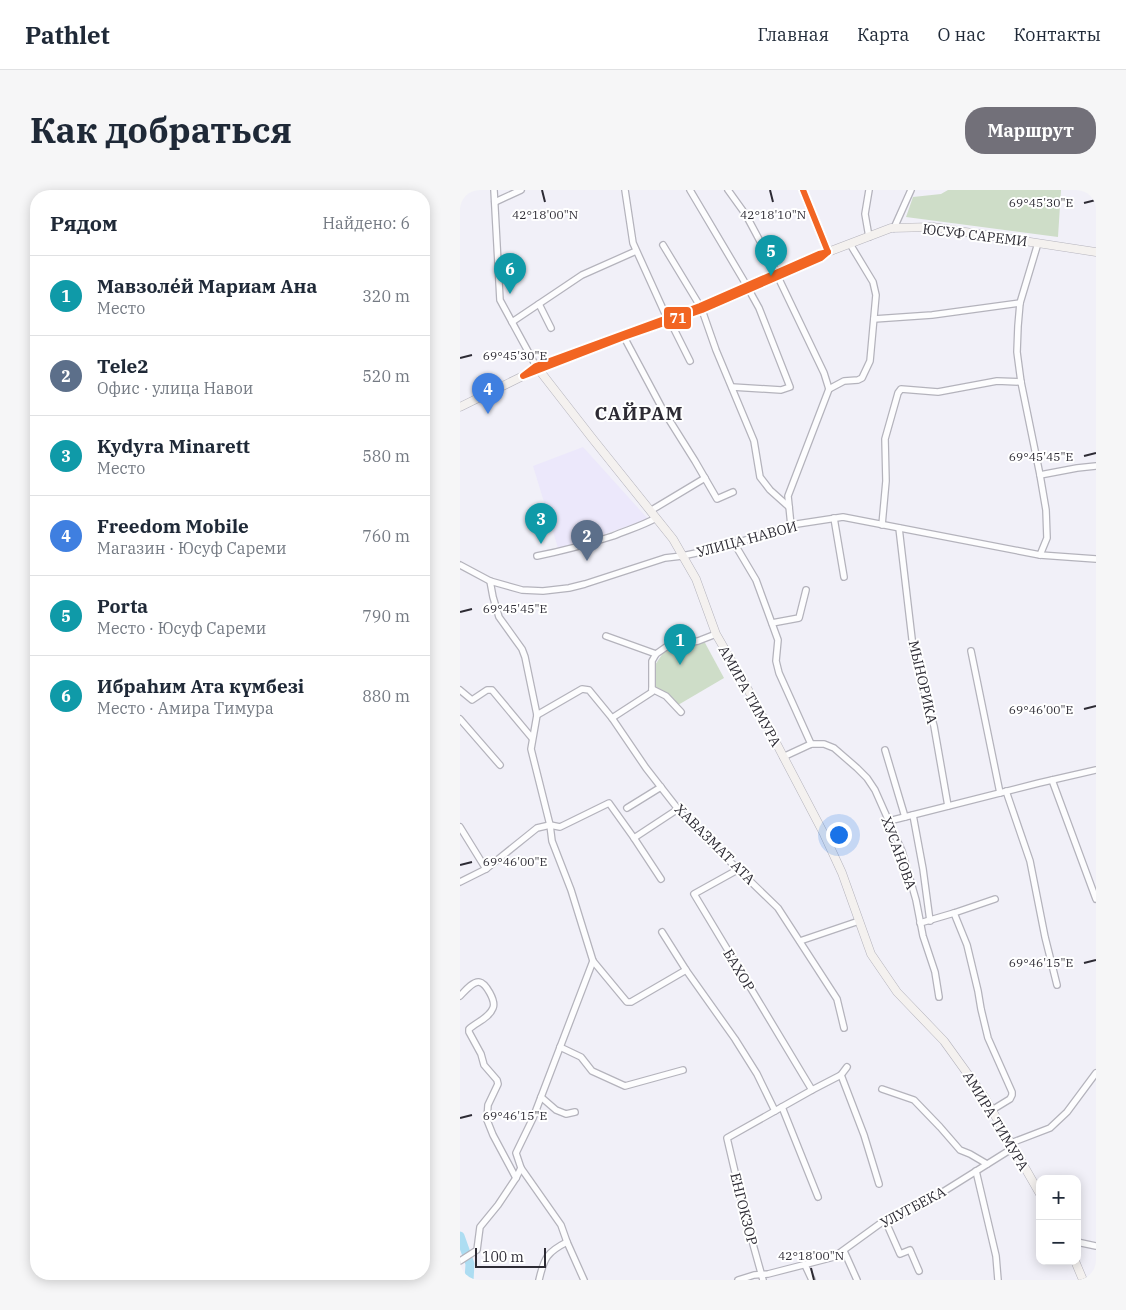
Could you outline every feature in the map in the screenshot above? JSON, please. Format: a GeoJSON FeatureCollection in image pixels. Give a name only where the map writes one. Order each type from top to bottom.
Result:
{"type":"FeatureCollection","features":[{"type":"Feature","properties":{"kind":"street","name":"АМИРА ТИМУРА"},"geometry":{"type":"LineString","coordinates":[[494,190],[500,300],[538,368],[673,539],[696,579],[716,634],[751,695],[824,834],[842,873],[871,954],[897,992],[944,1040],[985,1098],[1036,1187]]}},
{"type":"Feature","properties":{"kind":"street"},"geometry":{"type":"LineString","coordinates":[[495,202],[521,190]]}},
{"type":"Feature","properties":{"kind":"street"},"geometry":{"type":"LineString","coordinates":[[625,190],[633,244],[668,320],[690,361]]}},
{"type":"Feature","properties":{"kind":"street"},"geometry":{"type":"LineString","coordinates":[[690,190],[759,308],[790,387],[781,390],[732,387]]}},
{"type":"Feature","properties":{"kind":"street"},"geometry":{"type":"LineString","coordinates":[[728,190],[746,215],[777,275],[824,373],[829,389]]}},
{"type":"Feature","properties":{"kind":"street"},"geometry":{"type":"LineString","coordinates":[[803,190],[828,252]]}},
{"type":"Feature","properties":{"kind":"street"},"geometry":{"type":"LineString","coordinates":[[868,237],[865,214],[869,190]]}},
{"type":"Feature","properties":{"kind":"street"},"geometry":{"type":"LineString","coordinates":[[894,228],[911,190]]}},
{"type":"Feature","properties":{"kind":"street","name":"ЮСУФ САРЕМИ"},"geometry":{"type":"LineString","coordinates":[[460,407],[538,368],[701,308],[823,256],[828,252],[891,228],[932,227],[1096,252]]}},
{"type":"Feature","properties":{"kind":"street"},"geometry":{"type":"LineString","coordinates":[[1038,243],[1020,303],[1017,352],[1046,510],[1047,538],[1040,555]]}},
{"type":"Feature","properties":{"kind":"street"},"geometry":{"type":"LineString","coordinates":[[791,526],[788,496],[829,389],[844,380],[858,380],[862,378],[870,361],[876,295],[873,282],[850,244]]}},
{"type":"Feature","properties":{"kind":"street"},"geometry":{"type":"LineString","coordinates":[[663,245],[701,308],[716,350],[754,441],[760,477],[770,490],[789,507]]}},
{"type":"Feature","properties":{"kind":"street"},"geometry":{"type":"LineString","coordinates":[[512,322],[582,275],[636,251]]}},
{"type":"Feature","properties":{"kind":"street"},"geometry":{"type":"LineString","coordinates":[[874,319],[932,315],[1020,303]]}},
{"type":"Feature","properties":{"kind":"street"},"geometry":{"type":"LineString","coordinates":[[539,304],[551,328]]}},
{"type":"Feature","properties":{"kind":"street","name":"ЮСУФ САРЕМИ"},"geometry":{"type":"LineString","coordinates":[[538,368],[668,320]]}},
{"type":"Feature","properties":{"kind":"street"},"geometry":{"type":"LineString","coordinates":[[624,337],[663,410],[717,499],[733,492]]}},
{"type":"Feature","properties":{"kind":"street"},"geometry":{"type":"LineString","coordinates":[[882,525],[886,481],[885,439],[898,393],[901,389],[938,392],[997,381],[1021,382]]}},
{"type":"Feature","properties":{"kind":"street"},"geometry":{"type":"LineString","coordinates":[[1040,475],[1096,466]]}},
{"type":"Feature","properties":{"kind":"street"},"geometry":{"type":"LineString","coordinates":[[650,511],[705,478]]}},
{"type":"Feature","properties":{"kind":"street","name":"УЛИЦА НАВОИ"},"geometry":{"type":"LineString","coordinates":[[460,565],[490,581],[522,590],[543,591],[569,588],[665,558],[682,556],[734,543],[791,526],[843,517],[1040,555],[1096,559]]}},
{"type":"Feature","properties":{"kind":"street"},"geometry":{"type":"LineString","coordinates":[[537,556],[559,552],[596,541],[656,518]]}},
{"type":"Feature","properties":{"kind":"street"},"geometry":{"type":"LineString","coordinates":[[834,518],[844,577]]}},
{"type":"Feature","properties":{"kind":"street","name":"МЫНОРИКА"},"geometry":{"type":"LineString","coordinates":[[898,528],[914,656],[934,726],[948,806]]}},
{"type":"Feature","properties":{"kind":"street"},"geometry":{"type":"LineString","coordinates":[[734,543],[756,580],[778,640],[776,661],[779,673],[811,744],[783,756]]}},
{"type":"Feature","properties":{"kind":"street"},"geometry":{"type":"LineString","coordinates":[[490,581],[499,617],[524,652],[537,715],[531,749],[550,825],[552,841],[571,890],[593,961],[627,1002],[631,1002],[686,970]]}},
{"type":"Feature","properties":{"kind":"street"},"geometry":{"type":"LineString","coordinates":[[772,623],[800,618],[806,590]]}},
{"type":"Feature","properties":{"kind":"street"},"geometry":{"type":"LineString","coordinates":[[612,718],[652,692],[652,661],[656,654],[666,647],[698,641],[716,634]]}},
{"type":"Feature","properties":{"kind":"street"},"geometry":{"type":"LineString","coordinates":[[606,636],[656,654]]}},
{"type":"Feature","properties":{"kind":"street"},"geometry":{"type":"LineString","coordinates":[[971,651],[1003,792],[1030,861],[1057,985]]}},
{"type":"Feature","properties":{"kind":"street","name":"ХАВАЗМАТ АТА"},"geometry":{"type":"LineString","coordinates":[[537,715],[582,689],[589,690],[612,718],[646,768],[685,818],[778,908],[837,999],[844,1028]]}},
{"type":"Feature","properties":{"kind":"street"},"geometry":{"type":"LineString","coordinates":[[652,689],[666,696],[680,712]]}},
{"type":"Feature","properties":{"kind":"street"},"geometry":{"type":"LineString","coordinates":[[460,690],[472,700],[487,690],[492,690],[532,738]]}},
{"type":"Feature","properties":{"kind":"street"},"geometry":{"type":"LineString","coordinates":[[460,719],[500,765]]}},
{"type":"Feature","properties":{"kind":"street","name":"ХУСАНОВА"},"geometry":{"type":"LineString","coordinates":[[811,744],[824,744],[834,748],[867,778],[875,790],[904,860],[916,900],[923,936],[935,972],[940,997]]}},
{"type":"Feature","properties":{"kind":"street"},"geometry":{"type":"LineString","coordinates":[[885,750],[905,817]]}},
{"type":"Feature","properties":{"kind":"street"},"geometry":{"type":"LineString","coordinates":[[889,821],[1096,770]]}},
{"type":"Feature","properties":{"kind":"street"},"geometry":{"type":"LineString","coordinates":[[1052,780],[1096,899]]}},
{"type":"Feature","properties":{"kind":"street"},"geometry":{"type":"LineString","coordinates":[[627,808],[661,788]]}},
{"type":"Feature","properties":{"kind":"street"},"geometry":{"type":"LineString","coordinates":[[460,882],[486,869],[537,828],[550,825],[560,827],[609,803],[661,879]]}},
{"type":"Feature","properties":{"kind":"street"},"geometry":{"type":"LineString","coordinates":[[634,838],[678,809]]}},
{"type":"Feature","properties":{"kind":"street"},"geometry":{"type":"LineString","coordinates":[[913,815],[924,869],[930,921]]}},
{"type":"Feature","properties":{"kind":"street"},"geometry":{"type":"LineString","coordinates":[[460,827],[486,869]]}},
{"type":"Feature","properties":{"kind":"street","name":"БАХОР"},"geometry":{"type":"LineString","coordinates":[[739,869],[694,894],[812,1090]]}},
{"type":"Feature","properties":{"kind":"street"},"geometry":{"type":"LineString","coordinates":[[920,923],[995,899]]}},
{"type":"Feature","properties":{"kind":"street"},"geometry":{"type":"LineString","coordinates":[[954,913],[966,946],[988,1038],[1012,1092],[1010,1098],[992,1110]]}},
{"type":"Feature","properties":{"kind":"street"},"geometry":{"type":"LineString","coordinates":[[800,941],[859,921]]}},
{"type":"Feature","properties":{"kind":"street"},"geometry":{"type":"LineString","coordinates":[[662,932],[686,970],[735,1039],[757,1074],[775,1111],[841,1075],[846,1067]]}},
{"type":"Feature","properties":{"kind":"street"},"geometry":{"type":"LineString","coordinates":[[584,1280],[561,1225],[520,1168],[516,1153],[533,1118],[593,961]]}},
{"type":"Feature","properties":{"kind":"street"},"geometry":{"type":"LineString","coordinates":[[460,996],[478,981],[482,982],[494,1000],[494,1007],[488,1016],[469,1029],[469,1032],[481,1054],[484,1065],[497,1080],[498,1084],[488,1105],[487,1120],[493,1136],[516,1178]]}},
{"type":"Feature","properties":{"kind":"street"},"geometry":{"type":"LineString","coordinates":[[560,1047],[581,1057],[592,1070],[625,1086],[683,1070]]}},
{"type":"Feature","properties":{"kind":"street"},"geometry":{"type":"LineString","coordinates":[[1012,1145],[1050,1128],[1067,1112],[1096,1073]]}},
{"type":"Feature","properties":{"kind":"street"},"geometry":{"type":"LineString","coordinates":[[841,1075],[864,1135],[879,1184]]}},
{"type":"Feature","properties":{"kind":"street"},"geometry":{"type":"LineString","coordinates":[[882,1089],[914,1100],[960,1150],[987,1164]]}},
{"type":"Feature","properties":{"kind":"street"},"geometry":{"type":"LineString","coordinates":[[541,1097],[556,1110],[566,1114],[575,1112]]}},
{"type":"Feature","properties":{"kind":"street"},"geometry":{"type":"LineString","coordinates":[[782,1107],[818,1197]]}},
{"type":"Feature","properties":{"kind":"street","name":"ЕНГОКЗОР"},"geometry":{"type":"LineString","coordinates":[[763,1277],[746,1219],[727,1138],[775,1111]]}},
{"type":"Feature","properties":{"kind":"street","name":"УЛУГБЕКА"},"geometry":{"type":"LineString","coordinates":[[738,1280],[754,1275],[763,1277],[768,1274],[834,1257],[885,1220],[922,1205],[987,1164],[1012,1145]]}},
{"type":"Feature","properties":{"kind":"street"},"geometry":{"type":"LineString","coordinates":[[461,1260],[477,1250],[480,1227],[498,1205],[516,1178],[520,1168]]}},
{"type":"Feature","properties":{"kind":"street"},"geometry":{"type":"LineString","coordinates":[[976,1171],[996,1256],[998,1280]]}},
{"type":"Feature","properties":{"kind":"street"},"geometry":{"type":"LineString","coordinates":[[885,1220],[900,1254],[910,1250],[919,1271]]}},
{"type":"Feature","properties":{"kind":"street"},"geometry":{"type":"LineString","coordinates":[[539,1280],[543,1262],[554,1248],[567,1242]]}},
{"type":"Feature","properties":{"kind":"street"},"geometry":{"type":"LineString","coordinates":[[1081,1243],[1096,1246]]}},
{"type":"Feature","properties":{"kind":"street"},"geometry":{"type":"LineString","coordinates":[[844,1251],[857,1280]]}},
{"type":"Feature","properties":{"kind":"street"},"geometry":{"type":"LineString","coordinates":[[805,1265],[812,1280]]}},
{"type":"Feature","properties":{"kind":"street"},"geometry":{"type":"LineString","coordinates":[[1077,1265],[1083,1280]]}},
{"type":"Feature","properties":{"kind":"shaded area"},"geometry":{"type":"Polygon","coordinates":[[[583,447],[648,519],[558,548],[533,466],[583,447]]]}},
{"type":"Feature","properties":{"kind":"green space"},"geometry":{"type":"Polygon","coordinates":[[[948,190],[1061,190],[1058,237],[906,217],[913,197],[941,194],[948,190]]]}},
{"type":"Feature","properties":{"kind":"green space"},"geometry":{"type":"Polygon","coordinates":[[[704,641],[724,678],[678,705],[655,686],[655,665],[665,650],[704,641]]]}},
{"type":"Feature","properties":{"kind":"waterway"},"geometry":{"type":"LineString","coordinates":[[460,1236],[470,1264],[469,1280]]}},
{"type":"Feature","properties":{"kind":"transit line","name":"71"},"geometry":{"type":"LineString","coordinates":[[803,190],[828,252]]}},
{"type":"Feature","properties":{"kind":"transit line","name":"71"},"geometry":{"type":"LineString","coordinates":[[828,252],[821,258],[702,310],[624,337],[523,376],[536,366],[700,306],[819,254],[828,252]]}},
{"type":"Feature","properties":{"kind":"place","name":"Porta"},"geometry":{"type":"Point","coordinates":[771,276]}},
{"type":"Feature","properties":{"kind":"place","name":"Ибраhим Ата күмбезі"},"geometry":{"type":"Point","coordinates":[510,294]}},
{"type":"Feature","properties":{"kind":"place","name":"Freedom Mobile"},"geometry":{"type":"Point","coordinates":[488,414]}},
{"type":"Feature","properties":{"kind":"place","name":"Kydyra Minarett"},"geometry":{"type":"Point","coordinates":[541,544]}},
{"type":"Feature","properties":{"kind":"place","name":"Tele2"},"geometry":{"type":"Point","coordinates":[587,561]}},
{"type":"Feature","properties":{"kind":"place","name":"Мавзоле́й Мариам Ана"},"geometry":{"type":"Point","coordinates":[680,665]}},
{"type":"Feature","properties":{"kind":"district","name":"САЙРАМ"},"geometry":{"type":"Point","coordinates":[639,413]}}]}
